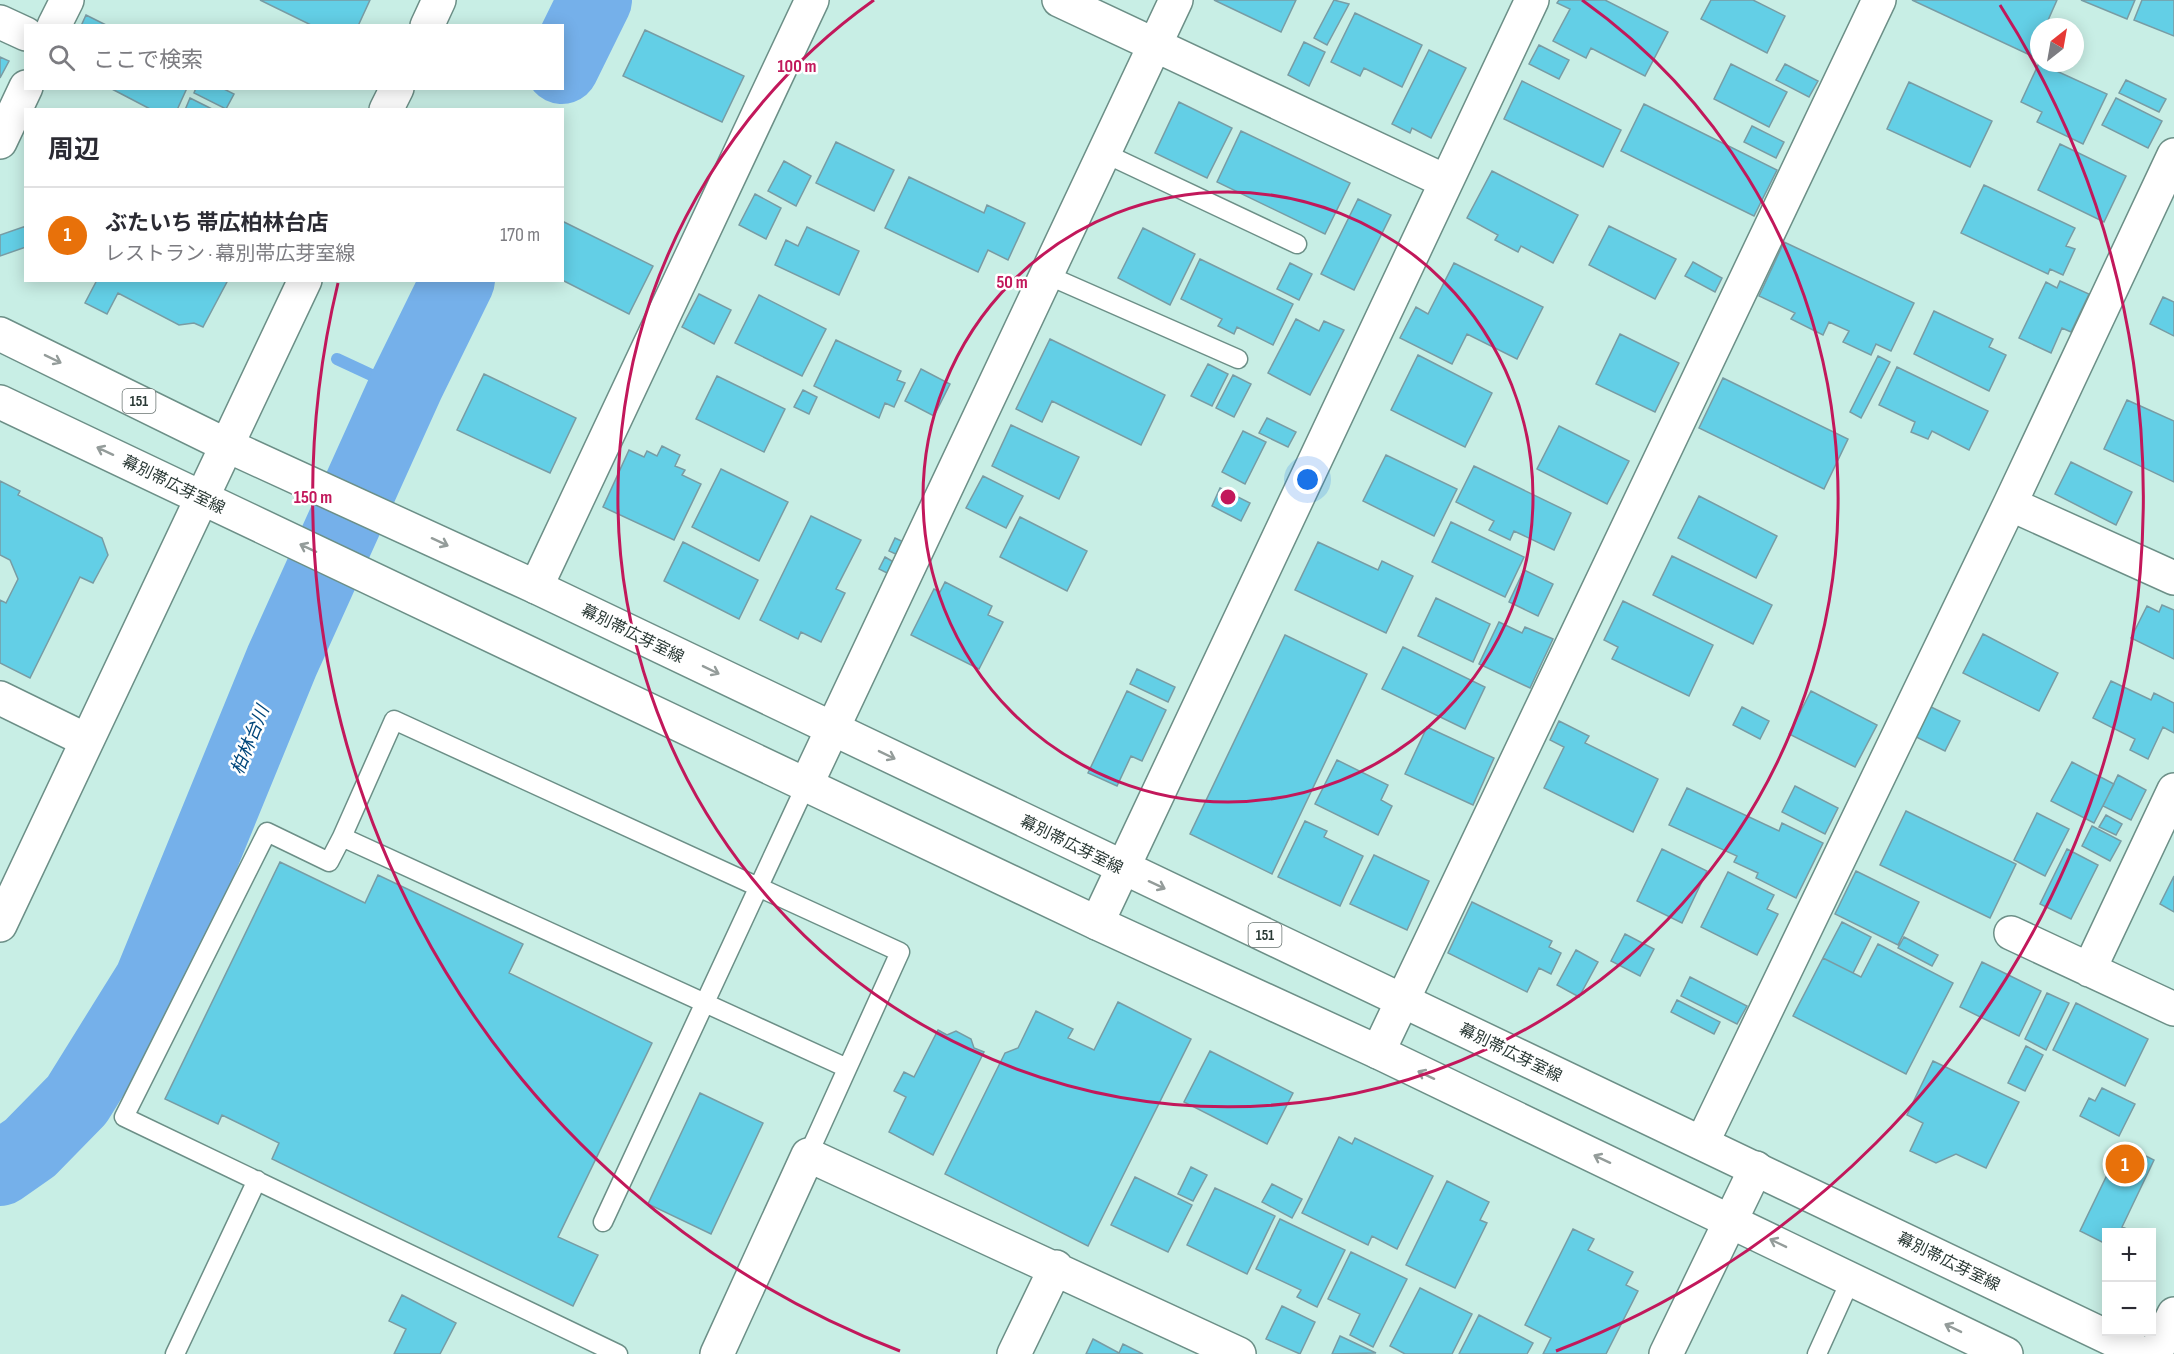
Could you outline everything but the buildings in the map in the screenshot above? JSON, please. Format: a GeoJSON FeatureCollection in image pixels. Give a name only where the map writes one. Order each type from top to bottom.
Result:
{"type":"FeatureCollection","features":[{"type":"Feature","properties":{"kind":"street"},"geometry":{"type":"LineString","coordinates":[[55,24],[67,0]]}},
{"type":"Feature","properties":{"kind":"street"},"geometry":{"type":"LineString","coordinates":[[428,24],[439,0]]}},
{"type":"Feature","properties":{"kind":"street"},"geometry":{"type":"LineString","coordinates":[[536,586],[812,0]]}},
{"type":"Feature","properties":{"kind":"street"},"geometry":{"type":"LineString","coordinates":[[1059,0],[1445,181]]}},
{"type":"Feature","properties":{"kind":"street"},"geometry":{"type":"LineString","coordinates":[[806,784],[1176,0]]}},
{"type":"Feature","properties":{"kind":"street"},"geometry":{"type":"LineString","coordinates":[[1097,923],[1532,0]]}},
{"type":"Feature","properties":{"kind":"street"},"geometry":{"type":"LineString","coordinates":[[1378,1052],[1879,0]]}},
{"type":"Feature","properties":{"kind":"street"},"geometry":{"type":"LineString","coordinates":[[0,22],[24,33]]}},
{"type":"Feature","properties":{"kind":"street"},"geometry":{"type":"LineString","coordinates":[[0,142],[25,90]]}},
{"type":"Feature","properties":{"kind":"street"},"geometry":{"type":"LineString","coordinates":[[388,108],[396,90]]}},
{"type":"Feature","properties":{"kind":"street"},"geometry":{"type":"LineString","coordinates":[[1702,1143],[2010,504],[2174,155]]}},
{"type":"Feature","properties":{"kind":"street"},"geometry":{"type":"LineString","coordinates":[[0,925],[304,282]]}},
{"type":"Feature","properties":{"kind":"street","name":"幕別帯広芽室線"},"geometry":{"type":"LineString","coordinates":[[0,334],[226,445],[536,586],[1121,868],[1403,1000],[2143,1354]]}},
{"type":"Feature","properties":{"kind":"street","name":"幕別帯広芽室線"},"geometry":{"type":"LineString","coordinates":[[0,402],[1097,923],[1378,1052],[2006,1354]]}},
{"type":"Feature","properties":{"kind":"street"},"geometry":{"type":"LineString","coordinates":[[2010,504],[2174,578]]}},
{"type":"Feature","properties":{"kind":"street"},"geometry":{"type":"LineString","coordinates":[[0,698],[86,740]]}},
{"type":"Feature","properties":{"kind":"street"},"geometry":{"type":"LineString","coordinates":[[2089,970],[2174,790]]}},
{"type":"Feature","properties":{"kind":"street"},"geometry":{"type":"LineString","coordinates":[[2011,933],[2174,1009]]}},
{"type":"Feature","properties":{"kind":"street"},"geometry":{"type":"LineString","coordinates":[[717,1354],[808,1155],[1056,1267],[1239,1354]]}},
{"type":"Feature","properties":{"kind":"street"},"geometry":{"type":"LineString","coordinates":[[1670,1353],[1756,1168]]}},
{"type":"Feature","properties":{"kind":"street"},"geometry":{"type":"LineString","coordinates":[[1014,1354],[1056,1267]]}},
{"type":"Feature","properties":{"kind":"street"},"geometry":{"type":"LineString","coordinates":[[2155,1354],[2174,1314]]}},
{"type":"Feature","properties":{"kind":"lane"},"geometry":{"type":"LineString","coordinates":[[1104,153],[1297,244]]}},
{"type":"Feature","properties":{"kind":"lane"},"geometry":{"type":"LineString","coordinates":[[1047,274],[1238,359]]}},
{"type":"Feature","properties":{"kind":"lane"},"geometry":{"type":"LineString","coordinates":[[618,1354],[124,1117],[267,831],[329,862],[394,720],[900,952],[808,1155]]}},
{"type":"Feature","properties":{"kind":"lane"},"geometry":{"type":"LineString","coordinates":[[603,1222],[806,784]]}},
{"type":"Feature","properties":{"kind":"lane"},"geometry":{"type":"LineString","coordinates":[[342,837],[847,1068]]}},
{"type":"Feature","properties":{"kind":"lane"},"geometry":{"type":"LineString","coordinates":[[175,1354],[257,1180]]}},
{"type":"Feature","properties":{"kind":"lane"},"geometry":{"type":"LineString","coordinates":[[1817,1354],[1851,1278]]}},
{"type":"Feature","properties":{"kind":"waterway","name":"柏林台川"},"geometry":{"type":"LineString","coordinates":[[564,63],[595,0]]}},
{"type":"Feature","properties":{"kind":"waterway","name":"柏林台川"},"geometry":{"type":"LineString","coordinates":[[0,1169],[30,1148],[77,1100],[151,981],[282,661],[407,384],[457,282]]}},
{"type":"Feature","properties":{"kind":"waterway"},"geometry":{"type":"LineString","coordinates":[[337,359],[380,379],[407,384]]}},
{"type":"Feature","properties":{"kind":"place","name":"ぶたいち 帯広柏林台店"},"geometry":{"type":"Point","coordinates":[2125,1164]}}]}
